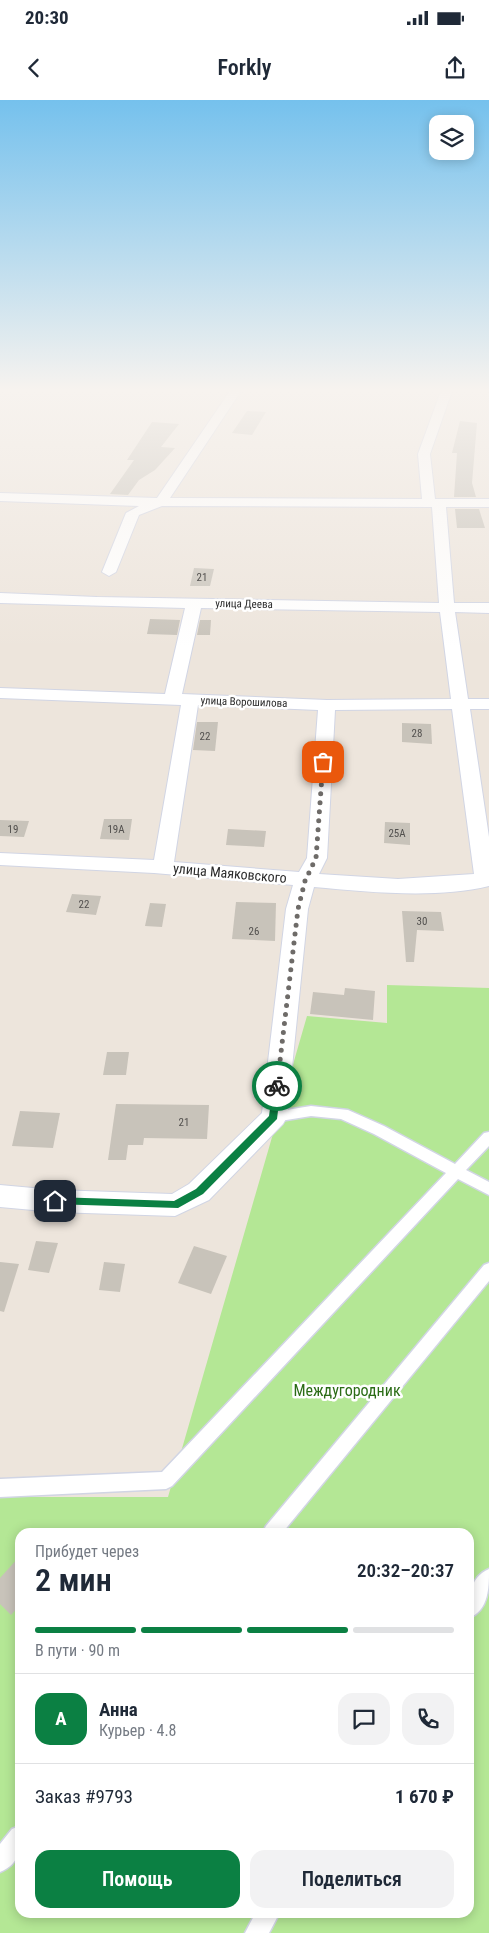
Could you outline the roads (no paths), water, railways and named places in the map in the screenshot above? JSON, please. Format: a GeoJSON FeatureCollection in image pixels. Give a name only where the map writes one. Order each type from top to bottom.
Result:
{"type":"FeatureCollection","features":[{"type":"Feature","properties":{"kind":"street"},"geometry":{"type":"LineString","coordinates":[[109,572],[132,513],[162,502],[179,477]]}},
{"type":"Feature","properties":{"kind":"street"},"geometry":{"type":"LineString","coordinates":[[429,477],[487,880]]}},
{"type":"Feature","properties":{"kind":"street"},"geometry":{"type":"LineString","coordinates":[[0,497],[107,502],[489,503]]}},
{"type":"Feature","properties":{"kind":"street","name":"улица Деева"},"geometry":{"type":"LineString","coordinates":[[0,598],[489,608]]}},
{"type":"Feature","properties":{"kind":"street"},"geometry":{"type":"LineString","coordinates":[[162,867],[194,603]]}},
{"type":"Feature","properties":{"kind":"street","name":"улица Ворошилова"},"geometry":{"type":"LineString","coordinates":[[0,693],[327,705],[489,704]]}},
{"type":"Feature","properties":{"kind":"street"},"geometry":{"type":"LineString","coordinates":[[0,1196],[55,1201],[175,1205],[200,1192],[274,1117],[298,909],[305,881],[316,858],[327,705]]}},
{"type":"Feature","properties":{"kind":"street","name":"улица Маяковского"},"geometry":{"type":"LineString","coordinates":[[0,859],[162,867],[305,881],[376,885],[435,885],[487,880]]}},
{"type":"Feature","properties":{"kind":"lane"},"geometry":{"type":"LineString","coordinates":[[274,1117],[311,1111],[344,1114],[379,1130],[489,1189]]}},
{"type":"Feature","properties":{"kind":"lane"},"geometry":{"type":"LineString","coordinates":[[0,1488],[166,1480],[489,1137]]}},
{"type":"Feature","properties":{"kind":"lane"},"geometry":{"type":"LineString","coordinates":[[275,1528],[489,1270]]}},
{"type":"Feature","properties":{"kind":"lane"},"geometry":{"type":"LineString","coordinates":[[474,1601],[489,1578]]}},
{"type":"Feature","properties":{"kind":"lane"},"geometry":{"type":"LineString","coordinates":[[0,1861],[15,1843]]}},
{"type":"Feature","properties":{"kind":"lane"},"geometry":{"type":"LineString","coordinates":[[256,1933],[265,1918]]}},
{"type":"Feature","properties":{"kind":"park label","name":"Междугородник"},"geometry":{"type":"Point","coordinates":[347,1390]}}]}
